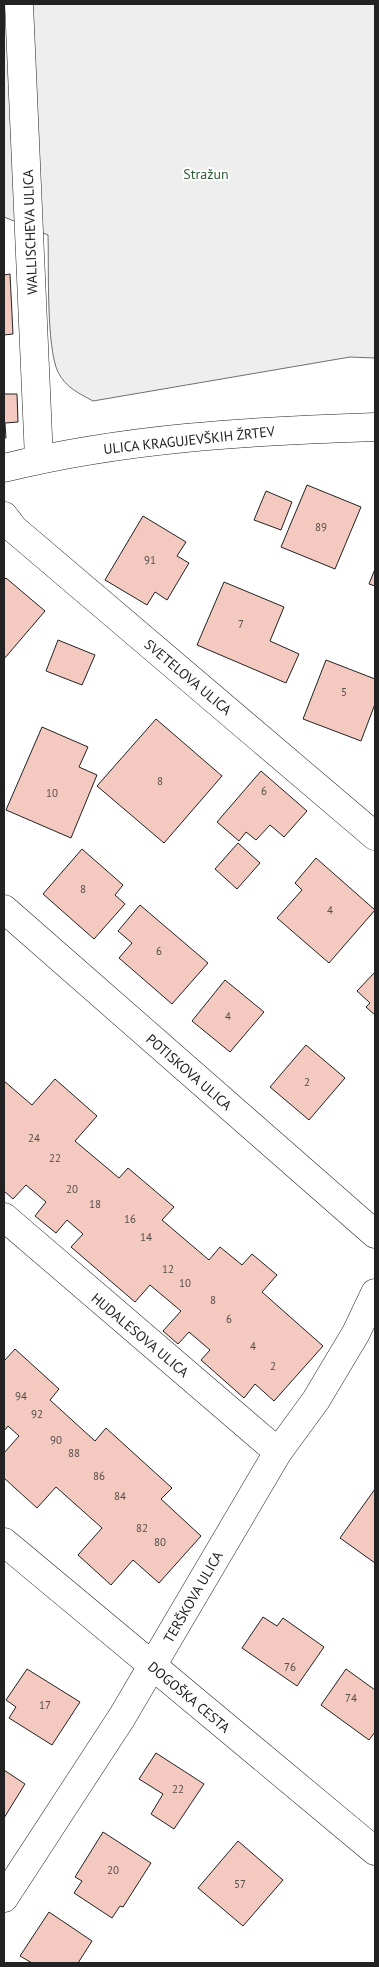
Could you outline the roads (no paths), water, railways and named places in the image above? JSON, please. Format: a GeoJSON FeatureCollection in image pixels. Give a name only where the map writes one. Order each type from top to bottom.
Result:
{"type":"FeatureCollection","features":[{"type":"Feature","properties":{"kind":"street","name":"WALLISCHEVA ULICA"},"geometry":{"type":"LineString","coordinates":[[19,4],[40,459]]}},
{"type":"Feature","properties":{"kind":"street","name":"ULICA KRAGUJEVŠKIH ŽRTEV"},"geometry":{"type":"LineString","coordinates":[[4,468],[40,459],[131,445],[259,431],[375,427]]}},
{"type":"Feature","properties":{"kind":"street","name":"SVETELOVA ULICA"},"geometry":{"type":"LineString","coordinates":[[4,516],[14,529],[375,836]]}},
{"type":"Feature","properties":{"kind":"street","name":"POTISKOVA ULICA"},"geometry":{"type":"LineString","coordinates":[[4,909],[375,1234]]}},
{"type":"Feature","properties":{"kind":"street","name":"HUDALESOVA ULICA"},"geometry":{"type":"LineString","coordinates":[[4,1217],[278,1452]]}},
{"type":"Feature","properties":{"kind":"street","name":"TERŠKOVA ULICA"},"geometry":{"type":"LineString","coordinates":[[4,1898],[153,1667],[278,1452],[316,1400],[366,1341],[375,1293]]}},
{"type":"Feature","properties":{"kind":"street","name":"DOGOŠKA CESTA"},"geometry":{"type":"LineString","coordinates":[[4,1542],[375,1851]]}},
{"type":"Feature","properties":{"kind":"park label","name":"Stražun"},"geometry":{"type":"Point","coordinates":[206,174]}}]}
